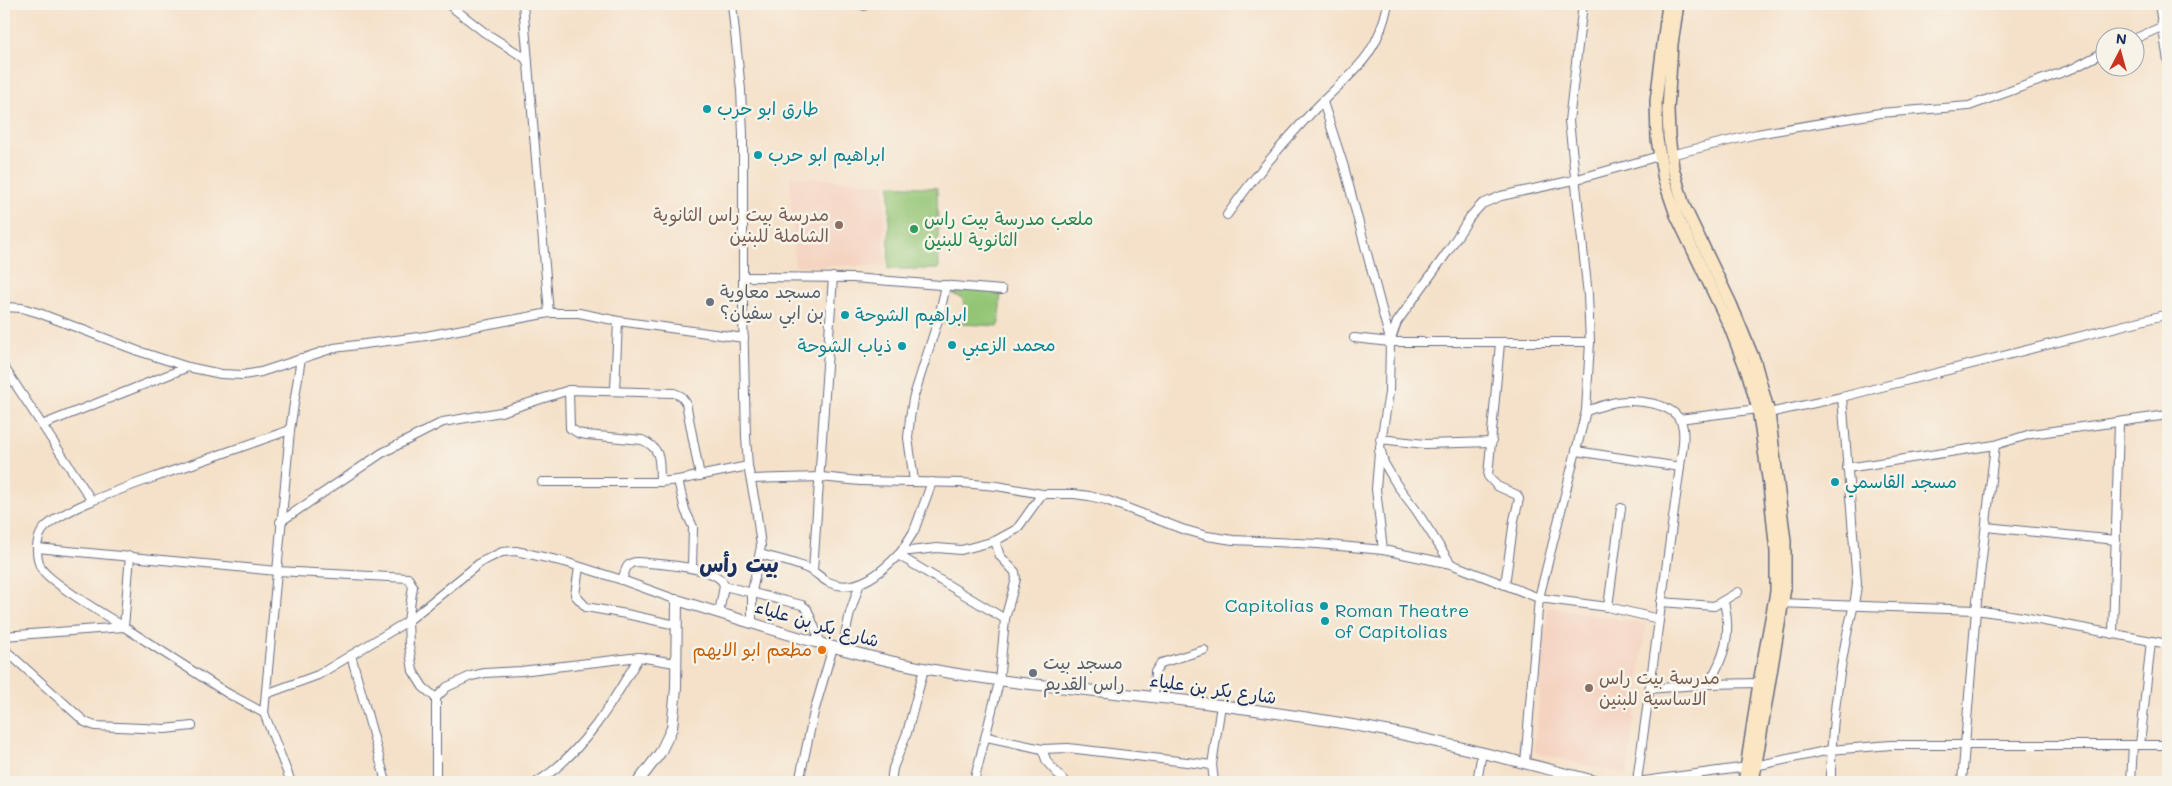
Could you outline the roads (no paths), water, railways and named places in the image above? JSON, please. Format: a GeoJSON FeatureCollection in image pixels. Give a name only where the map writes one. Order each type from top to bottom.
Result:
{"type":"FeatureCollection","features":[{"type":"Feature","properties":{"kind":"main road"},"geometry":{"type":"LineString","coordinates":[[1668,4],[1656,101],[1664,156],[1684,206],[1746,337],[1762,384],[1763,411],[1785,541],[1785,588],[1778,603],[1759,684],[1751,766],[1753,782]]}},
{"type":"Feature","properties":{"kind":"main road"},"geometry":{"type":"LineString","coordinates":[[1664,156],[1672,44],[1678,4]]}},
{"type":"Feature","properties":{"kind":"main road"},"geometry":{"type":"LineString","coordinates":[[1744,782],[1751,766],[1778,603]]}},
{"type":"Feature","properties":{"kind":"street"},"geometry":{"type":"LineString","coordinates":[[448,4],[484,32],[524,58],[528,64]]}},
{"type":"Feature","properties":{"kind":"street"},"geometry":{"type":"LineString","coordinates":[[523,4],[550,313]]}},
{"type":"Feature","properties":{"kind":"street"},"geometry":{"type":"LineString","coordinates":[[732,4],[744,134],[744,338],[748,466],[756,508],[760,554],[752,592],[752,622]]}},
{"type":"Feature","properties":{"kind":"street"},"geometry":{"type":"LineString","coordinates":[[1227,214],[1254,177],[1323,102],[1360,67],[1381,29],[1388,4]]}},
{"type":"Feature","properties":{"kind":"street"},"geometry":{"type":"LineString","coordinates":[[1525,764],[1539,598],[1586,411],[1590,342],[1585,258],[1574,180],[1570,112],[1584,4]]}},
{"type":"Feature","properties":{"kind":"street"},"geometry":{"type":"LineString","coordinates":[[2159,4],[2166,25],[2168,61]]}},
{"type":"Feature","properties":{"kind":"street"},"geometry":{"type":"LineString","coordinates":[[2144,35],[2166,25]]}},
{"type":"Feature","properties":{"kind":"street"},"geometry":{"type":"LineString","coordinates":[[1390,342],[1397,322],[1477,207],[1501,196],[1574,180],[1732,139],[1870,115],[1968,106],[2074,68],[2094,57]]}},
{"type":"Feature","properties":{"kind":"street"},"geometry":{"type":"LineString","coordinates":[[1323,102],[1344,166],[1390,342],[1389,393],[1380,443],[1376,489],[1383,550]]}},
{"type":"Feature","properties":{"kind":"street"},"geometry":{"type":"LineString","coordinates":[[744,276],[833,278],[1002,290]]}},
{"type":"Feature","properties":{"kind":"street"},"geometry":{"type":"LineString","coordinates":[[813,571],[833,278]]}},
{"type":"Feature","properties":{"kind":"street"},"geometry":{"type":"LineString","coordinates":[[914,481],[908,438],[913,399],[939,317],[946,285]]}},
{"type":"Feature","properties":{"kind":"street"},"geometry":{"type":"LineString","coordinates":[[4,307],[22,308],[39,313],[138,351],[188,367],[221,374],[243,375],[261,372],[334,348],[426,336],[550,313],[579,313],[618,321],[744,338]]}},
{"type":"Feature","properties":{"kind":"street"},"geometry":{"type":"LineString","coordinates":[[1586,411],[1617,402],[1639,402],[1664,408],[1679,418],[1763,411],[1842,397],[2168,314]]}},
{"type":"Feature","properties":{"kind":"street"},"geometry":{"type":"LineString","coordinates":[[615,390],[618,321]]}},
{"type":"Feature","properties":{"kind":"street"},"geometry":{"type":"LineString","coordinates":[[1354,338],[1390,342],[1590,342]]}},
{"type":"Feature","properties":{"kind":"street"},"geometry":{"type":"LineString","coordinates":[[1500,343],[1488,476],[1497,486],[1517,495],[1520,499],[1514,520],[1505,585]]}},
{"type":"Feature","properties":{"kind":"street"},"geometry":{"type":"LineString","coordinates":[[290,782],[264,714],[280,522],[290,430],[301,358]]}},
{"type":"Feature","properties":{"kind":"street"},"geometry":{"type":"LineString","coordinates":[[4,367],[92,501]]}},
{"type":"Feature","properties":{"kind":"street"},"geometry":{"type":"LineString","coordinates":[[42,425],[188,367]]}},
{"type":"Feature","properties":{"kind":"street"},"geometry":{"type":"LineString","coordinates":[[569,390],[570,428],[578,433],[587,435],[636,439],[650,443],[659,455],[660,482]]}},
{"type":"Feature","properties":{"kind":"street"},"geometry":{"type":"LineString","coordinates":[[280,522],[382,453],[437,425],[449,420],[501,412],[569,390],[674,393],[681,396],[686,403],[700,476]]}},
{"type":"Feature","properties":{"kind":"street"},"geometry":{"type":"LineString","coordinates":[[1831,782],[1830,750],[1857,584],[1842,397]]}},
{"type":"Feature","properties":{"kind":"street"},"geometry":{"type":"LineString","coordinates":[[1847,468],[1995,445],[2031,434],[2168,415]]}},
{"type":"Feature","properties":{"kind":"street"},"geometry":{"type":"LineString","coordinates":[[1679,418],[1683,434],[1680,467],[1637,782],[1751,766],[1830,750],[1891,745],[2168,744]]}},
{"type":"Feature","properties":{"kind":"street"},"geometry":{"type":"LineString","coordinates":[[2113,634],[2119,422]]}},
{"type":"Feature","properties":{"kind":"street"},"geometry":{"type":"LineString","coordinates":[[264,714],[226,693],[49,576],[42,568],[37,548],[42,531],[53,521],[92,501],[290,430]]}},
{"type":"Feature","properties":{"kind":"street"},"geometry":{"type":"LineString","coordinates":[[1380,443],[1492,442]]}},
{"type":"Feature","properties":{"kind":"street"},"geometry":{"type":"LineString","coordinates":[[1380,443],[1384,463],[1388,470],[1451,564]]}},
{"type":"Feature","properties":{"kind":"street"},"geometry":{"type":"LineString","coordinates":[[1962,782],[1976,610],[1995,445]]}},
{"type":"Feature","properties":{"kind":"street"},"geometry":{"type":"LineString","coordinates":[[1576,451],[1680,467]]}},
{"type":"Feature","properties":{"kind":"street"},"geometry":{"type":"LineString","coordinates":[[542,482],[660,482],[748,466]]}},
{"type":"Feature","properties":{"kind":"street"},"geometry":{"type":"LineString","coordinates":[[751,478],[820,477],[860,481],[914,481],[997,486],[1042,494],[1074,494],[1106,500],[1182,529],[1233,540],[1383,550],[1451,564],[1539,598],[1608,607],[1659,619]]}},
{"type":"Feature","properties":{"kind":"street"},"geometry":{"type":"LineString","coordinates":[[678,480],[685,510],[692,527],[692,568]]}},
{"type":"Feature","properties":{"kind":"street"},"geometry":{"type":"LineString","coordinates":[[760,554],[813,571],[827,582],[851,586],[860,583],[887,567],[900,553],[914,532],[932,482]]}},
{"type":"Feature","properties":{"kind":"street"},"geometry":{"type":"LineString","coordinates":[[900,553],[937,548],[961,550],[995,541],[1017,529],[1042,494]]}},
{"type":"Feature","properties":{"kind":"street"},"geometry":{"type":"LineString","coordinates":[[1608,607],[1622,508]]}},
{"type":"Feature","properties":{"kind":"street"},"geometry":{"type":"LineString","coordinates":[[1986,527],[2116,540]]}},
{"type":"Feature","properties":{"kind":"street"},"geometry":{"type":"LineString","coordinates":[[974,782],[999,682],[1006,619],[1016,577],[1013,570],[1000,556],[995,541]]}},
{"type":"Feature","properties":{"kind":"street"},"geometry":{"type":"LineString","coordinates":[[37,548],[277,571],[408,578],[413,586],[408,621],[413,671],[423,687],[436,698]]}},
{"type":"Feature","properties":{"kind":"street"},"geometry":{"type":"LineString","coordinates":[[266,694],[311,678],[408,621],[482,562],[502,552],[516,551],[622,580],[677,600],[676,688],[672,728],[660,752],[638,782]]}},
{"type":"Feature","properties":{"kind":"street"},"geometry":{"type":"LineString","coordinates":[[900,553],[1006,619]]}},
{"type":"Feature","properties":{"kind":"street"},"geometry":{"type":"LineString","coordinates":[[124,627],[130,556]]}},
{"type":"Feature","properties":{"kind":"street"},"geometry":{"type":"LineString","coordinates":[[622,580],[627,565],[631,562],[692,568],[719,576],[723,580],[724,586],[719,613]]}},
{"type":"Feature","properties":{"kind":"street"},"geometry":{"type":"LineString","coordinates":[[579,567],[575,595],[586,608],[626,614],[676,625]]}},
{"type":"Feature","properties":{"kind":"street"},"geometry":{"type":"LineString","coordinates":[[799,782],[814,712],[860,583]]}},
{"type":"Feature","properties":{"kind":"street"},"geometry":{"type":"LineString","coordinates":[[724,586],[806,607],[821,643]]}},
{"type":"Feature","properties":{"kind":"street"},"geometry":{"type":"LineString","coordinates":[[1661,602],[1714,606],[1724,602],[1738,592]]}},
{"type":"Feature","properties":{"kind":"street","name":"شارع بكر بن علياء"},"geometry":{"type":"LineString","coordinates":[[677,600],[838,648],[924,668],[999,682],[1154,696],[1221,705],[1395,733],[1482,752],[1599,782]]}},
{"type":"Feature","properties":{"kind":"street"},"geometry":{"type":"LineString","coordinates":[[1708,684],[1721,663],[1725,650],[1727,614],[1724,602]]}},
{"type":"Feature","properties":{"kind":"street"},"geometry":{"type":"LineString","coordinates":[[1778,603],[1976,610],[2168,644]]}},
{"type":"Feature","properties":{"kind":"street"},"geometry":{"type":"LineString","coordinates":[[4,636],[124,627]]}},
{"type":"Feature","properties":{"kind":"street"},"geometry":{"type":"LineString","coordinates":[[2131,782],[2151,641]]}},
{"type":"Feature","properties":{"kind":"street"},"geometry":{"type":"LineString","coordinates":[[4,649],[85,722],[95,726],[165,730],[192,726]]}},
{"type":"Feature","properties":{"kind":"street"},"geometry":{"type":"LineString","coordinates":[[1154,696],[1155,672],[1161,663],[1204,650]]}},
{"type":"Feature","properties":{"kind":"street"},"geometry":{"type":"LineString","coordinates":[[351,655],[386,782]]}},
{"type":"Feature","properties":{"kind":"street"},"geometry":{"type":"LineString","coordinates":[[436,782],[436,698],[447,687],[471,676],[485,673],[520,671],[639,657],[675,663]]}},
{"type":"Feature","properties":{"kind":"street"},"geometry":{"type":"LineString","coordinates":[[537,782],[569,756],[587,736],[621,688],[639,657]]}},
{"type":"Feature","properties":{"kind":"street"},"geometry":{"type":"LineString","coordinates":[[891,782],[893,768],[906,733],[924,668]]}},
{"type":"Feature","properties":{"kind":"street"},"geometry":{"type":"LineString","coordinates":[[1649,689],[1708,684],[1759,684]]}},
{"type":"Feature","properties":{"kind":"street"},"geometry":{"type":"LineString","coordinates":[[1214,782],[1212,765],[1221,705]]}},
{"type":"Feature","properties":{"kind":"street"},"geometry":{"type":"LineString","coordinates":[[987,736],[1042,749],[1068,748],[1212,765]]}},
{"type":"Feature","properties":{"kind":"street"},"geometry":{"type":"LineString","coordinates":[[1042,749],[1046,762],[1065,782]]}},
{"type":"Feature","properties":{"kind":"street"},"geometry":{"type":"LineString","coordinates":[[1478,782],[1482,752]]}},
{"type":"Feature","properties":{"kind":"place","name":"طارق ابو حرب"},"geometry":{"type":"Point","coordinates":[707,109]}},
{"type":"Feature","properties":{"kind":"place","name":"ابراهيم ابو حرب"},"geometry":{"type":"Point","coordinates":[758,155]}},
{"type":"Feature","properties":{"kind":"place","name":"مدرسة بيت راس الثانوية الشاملة للبنين"},"geometry":{"type":"Point","coordinates":[839,225]}},
{"type":"Feature","properties":{"kind":"place","name":"ملعب مدرسة بيت راس الثانوية للبنين"},"geometry":{"type":"Point","coordinates":[914,229]}},
{"type":"Feature","properties":{"kind":"place","name":"مسجد معاوية بن ابي سفيان؟"},"geometry":{"type":"Point","coordinates":[710,302]}},
{"type":"Feature","properties":{"kind":"place","name":"ابراهيم الشوحة"},"geometry":{"type":"Point","coordinates":[845,315]}},
{"type":"Feature","properties":{"kind":"place","name":"محمد الزعبي"},"geometry":{"type":"Point","coordinates":[952,345]}},
{"type":"Feature","properties":{"kind":"place","name":"ذياب الشوحة"},"geometry":{"type":"Point","coordinates":[902,346]}},
{"type":"Feature","properties":{"kind":"place","name":"مسجد القاسمي"},"geometry":{"type":"Point","coordinates":[1835,482]}},
{"type":"Feature","properties":{"kind":"place","name":"Capitolias"},"geometry":{"type":"Point","coordinates":[1324,606]}},
{"type":"Feature","properties":{"kind":"place","name":"Roman Theatre of Capitolias"},"geometry":{"type":"Point","coordinates":[1325,621]}},
{"type":"Feature","properties":{"kind":"place","name":"مطعم ابو الايهم"},"geometry":{"type":"Point","coordinates":[822,650]}},
{"type":"Feature","properties":{"kind":"place","name":"مسجد بيت راس القديم"},"geometry":{"type":"Point","coordinates":[1033,673]}},
{"type":"Feature","properties":{"kind":"place","name":"مدرسة بيت راس الاساسية للبنين"},"geometry":{"type":"Point","coordinates":[1589,688]}},
{"type":"Feature","properties":{"kind":"district","name":"بيت رأس"},"geometry":{"type":"Point","coordinates":[739,564]}}]}
